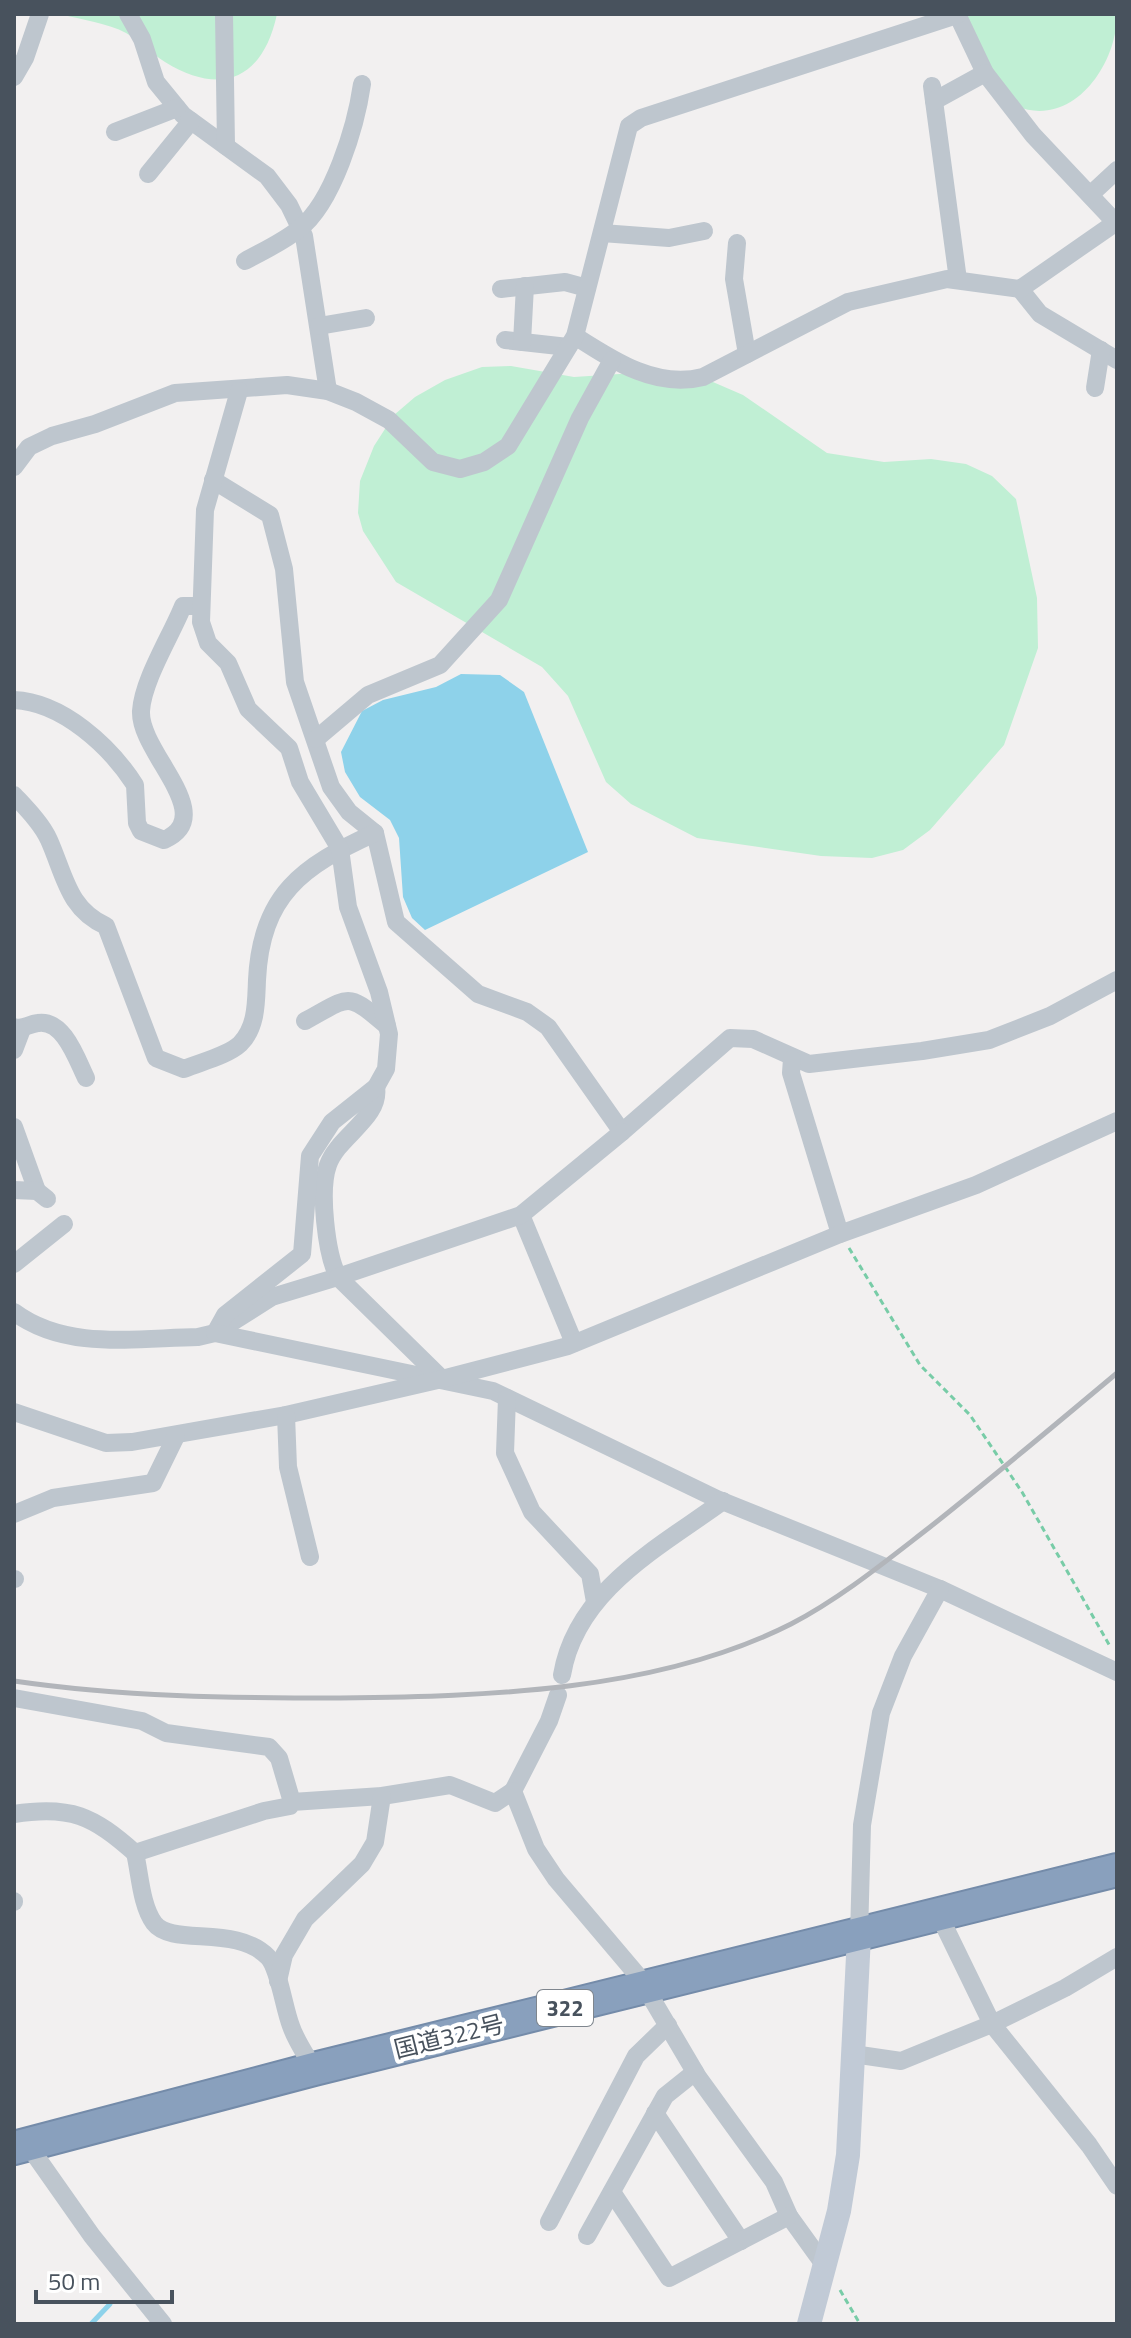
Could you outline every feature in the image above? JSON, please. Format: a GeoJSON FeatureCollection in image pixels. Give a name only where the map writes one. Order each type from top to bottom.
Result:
{"type":"FeatureCollection","features":[{"type":"Feature","properties":{"kind":"highway","name":"国道322号"},"geometry":{"type":"LineString","coordinates":[[19,2145],[1117,1870]]}},
{"type":"Feature","properties":{"kind":"street"},"geometry":{"type":"LineString","coordinates":[[14,77],[25,58],[40,14]]}},
{"type":"Feature","properties":{"kind":"street"},"geometry":{"type":"LineString","coordinates":[[128,14],[142,39],[156,82],[184,114],[267,176],[289,205],[300,228],[328,391]]}},
{"type":"Feature","properties":{"kind":"street"},"geometry":{"type":"LineString","coordinates":[[224,14],[226,146]]}},
{"type":"Feature","properties":{"kind":"street"},"geometry":{"type":"LineString","coordinates":[[14,467],[29,447],[52,436],[95,424],[175,393],[239,391],[287,385],[328,391],[389,420],[433,462],[460,469],[484,462],[508,446],[572,342],[629,126],[641,118],[957,15],[985,73],[1033,135],[1116,224],[1020,289],[947,279],[848,302],[703,377],[680,382],[624,367],[572,342],[514,341],[525,286]]}},
{"type":"Feature","properties":{"kind":"street"},"geometry":{"type":"LineString","coordinates":[[958,280],[933,94],[985,73]]}},
{"type":"Feature","properties":{"kind":"street"},"geometry":{"type":"LineString","coordinates":[[245,261],[300,228],[319,205],[343,156],[358,111],[362,84]]}},
{"type":"Feature","properties":{"kind":"street"},"geometry":{"type":"LineString","coordinates":[[115,132],[184,114]]}},
{"type":"Feature","properties":{"kind":"street"},"geometry":{"type":"LineString","coordinates":[[148,174],[184,114]]}},
{"type":"Feature","properties":{"kind":"street"},"geometry":{"type":"LineString","coordinates":[[1090,195],[1117,170]]}},
{"type":"Feature","properties":{"kind":"street"},"geometry":{"type":"LineString","coordinates":[[602,233],[669,238],[704,231]]}},
{"type":"Feature","properties":{"kind":"street"},"geometry":{"type":"LineString","coordinates":[[737,243],[734,279],[747,354]]}},
{"type":"Feature","properties":{"kind":"street"},"geometry":{"type":"LineString","coordinates":[[501,289],[565,282],[587,288]]}},
{"type":"Feature","properties":{"kind":"street"},"geometry":{"type":"LineString","coordinates":[[1020,289],[1040,314],[1109,355],[1095,388]]}},
{"type":"Feature","properties":{"kind":"street"},"geometry":{"type":"LineString","coordinates":[[319,326],[366,318]]}},
{"type":"Feature","properties":{"kind":"street"},"geometry":{"type":"LineString","coordinates":[[316,739],[368,695],[440,665],[499,600],[580,418],[612,360]]}},
{"type":"Feature","properties":{"kind":"street"},"geometry":{"type":"LineString","coordinates":[[215,1333],[225,1315],[302,1254],[310,1156],[332,1122],[376,1087],[386,1069],[387,1026],[348,907],[340,849],[300,782],[289,748],[248,709],[228,663],[208,643],[201,622],[205,510],[239,391]]}},
{"type":"Feature","properties":{"kind":"street"},"geometry":{"type":"LineString","coordinates":[[213,480],[270,515],[284,569],[295,682],[331,787],[349,812],[375,833],[396,922],[478,994],[527,1012],[548,1027],[622,1132]]}},
{"type":"Feature","properties":{"kind":"street"},"geometry":{"type":"LineString","coordinates":[[14,700],[46,706],[89,735],[135,785],[137,823],[141,831],[164,840],[176,834],[184,823],[186,808],[144,733],[141,710],[183,606],[201,606]]}},
{"type":"Feature","properties":{"kind":"street"},"geometry":{"type":"LineString","coordinates":[[14,795],[48,836],[66,884],[85,917],[106,926],[156,1058],[184,1069],[238,1046],[250,1031],[256,1009],[263,931],[280,897],[340,849],[375,833]]}},
{"type":"Feature","properties":{"kind":"street"},"geometry":{"type":"LineString","coordinates":[[14,1312],[44,1331],[85,1339],[198,1337],[215,1333],[272,1297],[521,1215],[730,1038],[753,1039],[809,1064],[989,1040],[1050,1016],[1117,980]]}},
{"type":"Feature","properties":{"kind":"street"},"geometry":{"type":"LineString","coordinates":[[305,1021],[347,999],[356,1000],[387,1026]]}},
{"type":"Feature","properties":{"kind":"street"},"geometry":{"type":"LineString","coordinates":[[14,1050],[18,1028],[36,1023],[56,1028],[86,1078]]}},
{"type":"Feature","properties":{"kind":"street"},"geometry":{"type":"LineString","coordinates":[[792,1059],[791,1073],[840,1234]]}},
{"type":"Feature","properties":{"kind":"street"},"geometry":{"type":"LineString","coordinates":[[376,1087],[377,1097],[373,1108],[340,1144],[329,1163],[324,1185],[331,1263],[338,1277],[442,1379]]}},
{"type":"Feature","properties":{"kind":"street"},"geometry":{"type":"LineString","coordinates":[[14,1412],[106,1443],[176,1436],[286,1415],[442,1379],[574,1343],[840,1234],[976,1185],[1117,1121]]}},
{"type":"Feature","properties":{"kind":"street"},"geometry":{"type":"LineString","coordinates":[[14,1127],[42,1195],[14,1190]]}},
{"type":"Feature","properties":{"kind":"street"},"geometry":{"type":"LineString","coordinates":[[521,1215],[574,1343]]}},
{"type":"Feature","properties":{"kind":"street"},"geometry":{"type":"LineString","coordinates":[[14,1264],[64,1224]]}},
{"type":"Feature","properties":{"kind":"street"},"geometry":{"type":"LineString","coordinates":[[215,1333],[493,1391],[723,1501],[940,1589],[1117,1672]]}},
{"type":"Feature","properties":{"kind":"street"},"geometry":{"type":"LineString","coordinates":[[507,1398],[505,1453],[532,1512],[590,1574],[595,1602]]}},
{"type":"Feature","properties":{"kind":"street"},"geometry":{"type":"LineString","coordinates":[[286,1415],[288,1467],[310,1557]]}},
{"type":"Feature","properties":{"kind":"street"},"geometry":{"type":"LineString","coordinates":[[14,1514],[53,1498],[153,1483],[176,1436]]}},
{"type":"Feature","properties":{"kind":"street"},"geometry":{"type":"LineString","coordinates":[[562,1675],[566,1652],[595,1602],[616,1580],[723,1501]]}},
{"type":"Feature","properties":{"kind":"street"},"geometry":{"type":"LineString","coordinates":[[809,2324],[839,2211],[848,2155],[862,1825],[881,1713],[903,1656],[940,1589]]}},
{"type":"Feature","properties":{"kind":"street"},"geometry":{"type":"LineString","coordinates":[[135,1853],[264,1811],[290,1806],[292,1802],[382,1796],[450,1785],[495,1803],[513,1791],[549,1721],[558,1695]]}},
{"type":"Feature","properties":{"kind":"street"},"geometry":{"type":"LineString","coordinates":[[14,1698],[142,1721],[166,1733],[269,1747],[279,1758],[292,1802]]}},
{"type":"Feature","properties":{"kind":"street"},"geometry":{"type":"LineString","coordinates":[[513,1791],[536,1849],[556,1879],[646,1989],[695,2072],[774,2182],[789,2216],[825,2266]]}},
{"type":"Feature","properties":{"kind":"street"},"geometry":{"type":"LineString","coordinates":[[278,1983],[284,1955],[305,1919],[362,1864],[375,1842],[382,1796]]}},
{"type":"Feature","properties":{"kind":"street"},"geometry":{"type":"LineString","coordinates":[[14,1814],[46,1809],[87,1816],[107,1828],[135,1853],[147,1910],[156,1926],[169,1933],[232,1937],[253,1944],[271,1959],[291,2029],[314,2069]]}},
{"type":"Feature","properties":{"kind":"street"},"geometry":{"type":"LineString","coordinates":[[938,1913],[992,2024],[1114,2172]]}},
{"type":"Feature","properties":{"kind":"street"},"geometry":{"type":"LineString","coordinates":[[853,2054],[901,2061],[992,2024],[1065,1988],[1117,1957]]}},
{"type":"Feature","properties":{"kind":"street"},"geometry":{"type":"LineString","coordinates":[[549,2222],[636,2056],[668,2025]]}},
{"type":"Feature","properties":{"kind":"street"},"geometry":{"type":"LineString","coordinates":[[587,2236],[665,2096],[695,2072]]}},
{"type":"Feature","properties":{"kind":"street"},"geometry":{"type":"LineString","coordinates":[[655,2113],[741,2241]]}},
{"type":"Feature","properties":{"kind":"street"},"geometry":{"type":"LineString","coordinates":[[19,2145],[163,2324]]}},
{"type":"Feature","properties":{"kind":"street"},"geometry":{"type":"LineString","coordinates":[[612,2192],[669,2278],[789,2216]]}},
{"type":"Feature","properties":{"kind":"path"},"geometry":{"type":"LineString","coordinates":[[840,1234],[920,1365],[970,1415],[1022,1492],[1117,1659]]}},
{"type":"Feature","properties":{"kind":"path"},"geometry":{"type":"LineString","coordinates":[[825,2266],[860,2324]]}},
{"type":"Feature","properties":{"kind":"green space"},"geometry":{"type":"Polygon","coordinates":[[[61,14],[277,14],[262,54],[237,76],[222,79],[186,73],[119,30],[61,14]]]}},
{"type":"Feature","properties":{"kind":"green space"},"geometry":{"type":"Polygon","coordinates":[[[951,14],[1117,14],[1109,54],[1087,89],[1054,109],[1034,111],[1013,105],[951,14]]]}},
{"type":"Feature","properties":{"kind":"green space"},"geometry":{"type":"Polygon","coordinates":[[[511,366],[574,377],[665,371],[706,379],[743,395],[827,453],[884,462],[931,459],[966,464],[992,476],[1016,499],[1037,598],[1038,648],[1004,745],[930,830],[903,850],[872,858],[821,856],[697,838],[631,804],[606,782],[568,696],[542,667],[396,582],[363,531],[358,513],[360,481],[374,446],[394,415],[415,397],[445,380],[482,367],[511,366]]]}},
{"type":"Feature","properties":{"kind":"water"},"geometry":{"type":"Polygon","coordinates":[[[461,674],[500,675],[524,692],[588,852],[425,930],[412,918],[403,897],[399,838],[390,820],[360,797],[345,772],[341,752],[362,711],[383,700],[436,687],[461,674]]]}},
{"type":"Feature","properties":{"kind":"waterway"},"geometry":{"type":"LineString","coordinates":[[91,2324],[110,2304]]}},
{"type":"Feature","properties":{"kind":"railway"},"geometry":{"type":"LineString","coordinates":[[14,1681],[177,1696],[396,1697],[570,1686],[685,1664],[739,1647],[791,1624],[845,1591],[954,1508],[1117,1373]]}}]}
